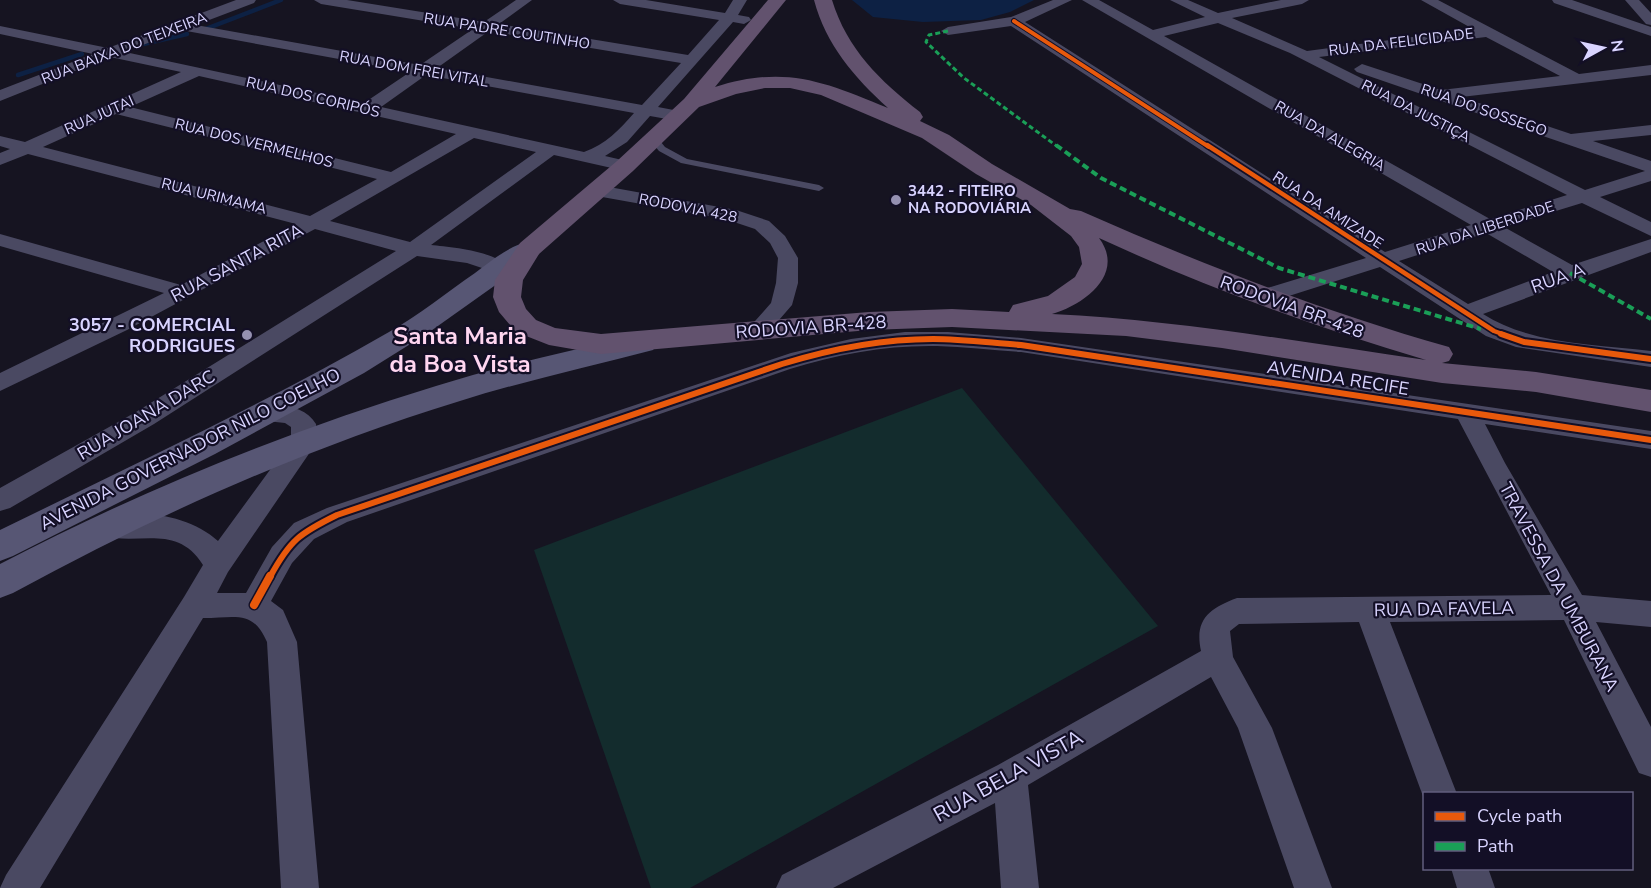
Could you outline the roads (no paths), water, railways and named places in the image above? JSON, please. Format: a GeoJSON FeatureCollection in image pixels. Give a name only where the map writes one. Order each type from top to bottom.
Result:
{"type":"FeatureCollection","features":[{"type":"Feature","properties":{"kind":"highway","name":"RODOVIA BR-428"},"geometry":{"type":"LineString","coordinates":[[777,0],[685,109],[598,191],[528,249],[509,280],[507,297],[513,312],[526,326],[549,336],[601,344],[869,321],[952,318],[1126,327],[1222,339],[1442,373],[1536,382],[1651,400]]}},
{"type":"Feature","properties":{"kind":"highway"},"geometry":{"type":"LineString","coordinates":[[823,0],[832,29],[856,64],[898,106],[934,135],[984,169],[1056,208],[1092,246],[1097,263],[1092,276],[1082,288],[1064,300],[1035,310],[952,318]]}},
{"type":"Feature","properties":{"kind":"highway"},"geometry":{"type":"LineString","coordinates":[[685,109],[729,88],[768,82],[790,82],[829,91],[934,135]]}},
{"type":"Feature","properties":{"kind":"highway","name":"RODOVIA BR-428"},"geometry":{"type":"LineString","coordinates":[[1056,208],[1158,255],[1262,297],[1366,334],[1536,382]]}},
{"type":"Feature","properties":{"kind":"main road","name":"AVENIDA GOVERNADOR NILO COELHO"},"geometry":{"type":"LineString","coordinates":[[0,546],[266,414],[404,336],[497,267],[528,249]]}},
{"type":"Feature","properties":{"kind":"main road","name":"AVENIDA GOVERNADOR NILO COELHO"},"geometry":{"type":"LineString","coordinates":[[1,579],[164,498],[304,442],[449,393],[644,342]]}},
{"type":"Feature","properties":{"kind":"street","name":"RUA PADRE COUTINHO"},"geometry":{"type":"LineString","coordinates":[[321,0],[693,60]]}},
{"type":"Feature","properties":{"kind":"street"},"geometry":{"type":"LineString","coordinates":[[365,110],[525,0]]}},
{"type":"Feature","properties":{"kind":"street"},"geometry":{"type":"LineString","coordinates":[[620,0],[730,17],[759,24]]}},
{"type":"Feature","properties":{"kind":"street"},"geometry":{"type":"LineString","coordinates":[[583,158],[613,145],[648,110],[730,17],[740,0]]}},
{"type":"Feature","properties":{"kind":"street"},"geometry":{"type":"LineString","coordinates":[[948,31],[1014,21],[1065,0]]}},
{"type":"Feature","properties":{"kind":"street","name":"RUA DA ALEGRIA"},"geometry":{"type":"LineString","coordinates":[[1089,0],[1570,273]]}},
{"type":"Feature","properties":{"kind":"street","name":"RUA DA JUSTIÇA"},"geometry":{"type":"LineString","coordinates":[[1177,0],[1214,18],[1282,42],[1311,59],[1651,230]]}},
{"type":"Feature","properties":{"kind":"street"},"geometry":{"type":"LineString","coordinates":[[1152,34],[1214,18],[1302,0]]}},
{"type":"Feature","properties":{"kind":"street"},"geometry":{"type":"LineString","coordinates":[[1428,0],[1577,80]]}},
{"type":"Feature","properties":{"kind":"street"},"geometry":{"type":"LineString","coordinates":[[1558,0],[1651,32]]}},
{"type":"Feature","properties":{"kind":"street"},"geometry":{"type":"LineString","coordinates":[[1632,0],[1651,21]]}},
{"type":"Feature","properties":{"kind":"street","name":"RUA BAIXA DO TEIXEIRA"},"geometry":{"type":"LineString","coordinates":[[0,96],[242,1]]}},
{"type":"Feature","properties":{"kind":"street","name":"RUA DA AMIZADE"},"geometry":{"type":"LineString","coordinates":[[1014,21],[1465,313],[1510,338],[1651,359]]}},
{"type":"Feature","properties":{"kind":"street","name":"RUA DOM FREI VITAL"},"geometry":{"type":"LineString","coordinates":[[180,26],[648,110],[685,109]]}},
{"type":"Feature","properties":{"kind":"street","name":"RUA DOS CORIPÓS"},"geometry":{"type":"LineString","coordinates":[[0,30],[197,70],[365,110],[625,166]]}},
{"type":"Feature","properties":{"kind":"street","name":"RUA DA FELICIDADE"},"geometry":{"type":"LineString","coordinates":[[1313,53],[1488,32]]}},
{"type":"Feature","properties":{"kind":"street","name":"RUA DO SOSSEGO"},"geometry":{"type":"LineString","coordinates":[[1282,42],[1651,167]]}},
{"type":"Feature","properties":{"kind":"street","name":"RUA JUTAI"},"geometry":{"type":"LineString","coordinates":[[0,160],[197,70]]}},
{"type":"Feature","properties":{"kind":"street"},"geometry":{"type":"LineString","coordinates":[[1403,105],[1437,95],[1651,70]]}},
{"type":"Feature","properties":{"kind":"street"},"geometry":{"type":"LineString","coordinates":[[0,78],[30,84]]}},
{"type":"Feature","properties":{"kind":"street","name":"RUA DOS VERMELHOS"},"geometry":{"type":"LineString","coordinates":[[113,108],[394,178]]}},
{"type":"Feature","properties":{"kind":"street"},"geometry":{"type":"LineString","coordinates":[[1570,139],[1651,130]]}},
{"type":"Feature","properties":{"kind":"street","name":"RUA SANTA RITA"},"geometry":{"type":"LineString","coordinates":[[6,376],[184,292],[394,178],[470,133]]}},
{"type":"Feature","properties":{"kind":"street","name":"RUA URIMAMA"},"geometry":{"type":"LineString","coordinates":[[0,141],[314,221],[413,249],[472,259],[497,267]]}},
{"type":"Feature","properties":{"kind":"street","name":"RUA JOANA DARC"},"geometry":{"type":"LineString","coordinates":[[0,501],[145,418],[413,249],[550,150]]}},
{"type":"Feature","properties":{"kind":"street","name":"RUA DA LIBERDADE"},"geometry":{"type":"LineString","coordinates":[[1262,297],[1384,261],[1651,175]]}},
{"type":"Feature","properties":{"kind":"street","name":"RODOVIA 428"},"geometry":{"type":"LineString","coordinates":[[598,191],[729,214],[762,225],[778,240],[788,258],[787,283],[781,305],[758,330]]}},
{"type":"Feature","properties":{"kind":"street"},"geometry":{"type":"LineString","coordinates":[[0,240],[184,292]]}},
{"type":"Feature","properties":{"kind":"street","name":"RUA A"},"geometry":{"type":"LineString","coordinates":[[1465,313],[1651,245]]}},
{"type":"Feature","properties":{"kind":"street","name":"AVENIDA RECIFE"},"geometry":{"type":"LineString","coordinates":[[254,604],[282,555],[304,531],[337,515],[782,364],[819,352],[868,342],[924,339],[1021,345],[1651,440]]}},
{"type":"Feature","properties":{"kind":"street","name":"TRAVESSA DA UMBURANA"},"geometry":{"type":"LineString","coordinates":[[1467,413],[1493,465],[1573,607],[1651,762]]}},
{"type":"Feature","properties":{"kind":"street"},"geometry":{"type":"LineString","coordinates":[[19,888],[195,606],[218,564],[304,442],[304,424],[298,418],[287,414],[266,414]]}},
{"type":"Feature","properties":{"kind":"street"},"geometry":{"type":"LineString","coordinates":[[105,528],[146,526],[176,530],[199,539],[210,549],[218,564]]}},
{"type":"Feature","properties":{"kind":"street"},"geometry":{"type":"LineString","coordinates":[[195,606],[254,604],[272,619],[282,642],[300,888]]}},
{"type":"Feature","properties":{"kind":"street","name":"RUA DA FAVELA"},"geometry":{"type":"LineString","coordinates":[[1218,657],[1214,633],[1216,624],[1224,616],[1237,611],[1573,607],[1651,614]]}},
{"type":"Feature","properties":{"kind":"street"},"geometry":{"type":"LineString","coordinates":[[1370,610],[1439,792]]}},
{"type":"Feature","properties":{"kind":"street"},"geometry":{"type":"LineString","coordinates":[[1218,657],[1254,724],[1296,833],[1313,888]]}},
{"type":"Feature","properties":{"kind":"street","name":"RUA BELA VISTA"},"geometry":{"type":"LineString","coordinates":[[795,888],[1010,777],[1218,657]]}},
{"type":"Feature","properties":{"kind":"street"},"geometry":{"type":"LineString","coordinates":[[1010,777],[1020,888]]}},
{"type":"Feature","properties":{"kind":"street"},"geometry":{"type":"LineString","coordinates":[[1470,870],[1476,888]]}},
{"type":"Feature","properties":{"kind":"lane"},"geometry":{"type":"LineString","coordinates":[[653,138],[662,149],[684,161],[819,188]]}},
{"type":"Feature","properties":{"kind":"water"},"geometry":{"type":"Polygon","coordinates":[[[852,0],[1034,0],[1010,12],[981,20],[923,22],[873,17],[852,0]]]}},
{"type":"Feature","properties":{"kind":"waterway"},"geometry":{"type":"LineString","coordinates":[[203,30],[281,0]]}},
{"type":"Feature","properties":{"kind":"waterway"},"geometry":{"type":"LineString","coordinates":[[139,45],[187,34]]}},
{"type":"Feature","properties":{"kind":"waterway"},"geometry":{"type":"LineString","coordinates":[[18,75],[82,54]]}},
{"type":"Feature","properties":{"kind":"place","name":"3442 - FITEIRO NA RODOVIÁRIA"},"geometry":{"type":"Point","coordinates":[896,200]}},
{"type":"Feature","properties":{"kind":"place","name":"3057 - COMERCIAL RODRIGUES"},"geometry":{"type":"Point","coordinates":[247,335]}},
{"type":"Feature","properties":{"kind":"district","name":"Santa Maria da Boa Vista"},"geometry":{"type":"Point","coordinates":[460,350]}}]}
